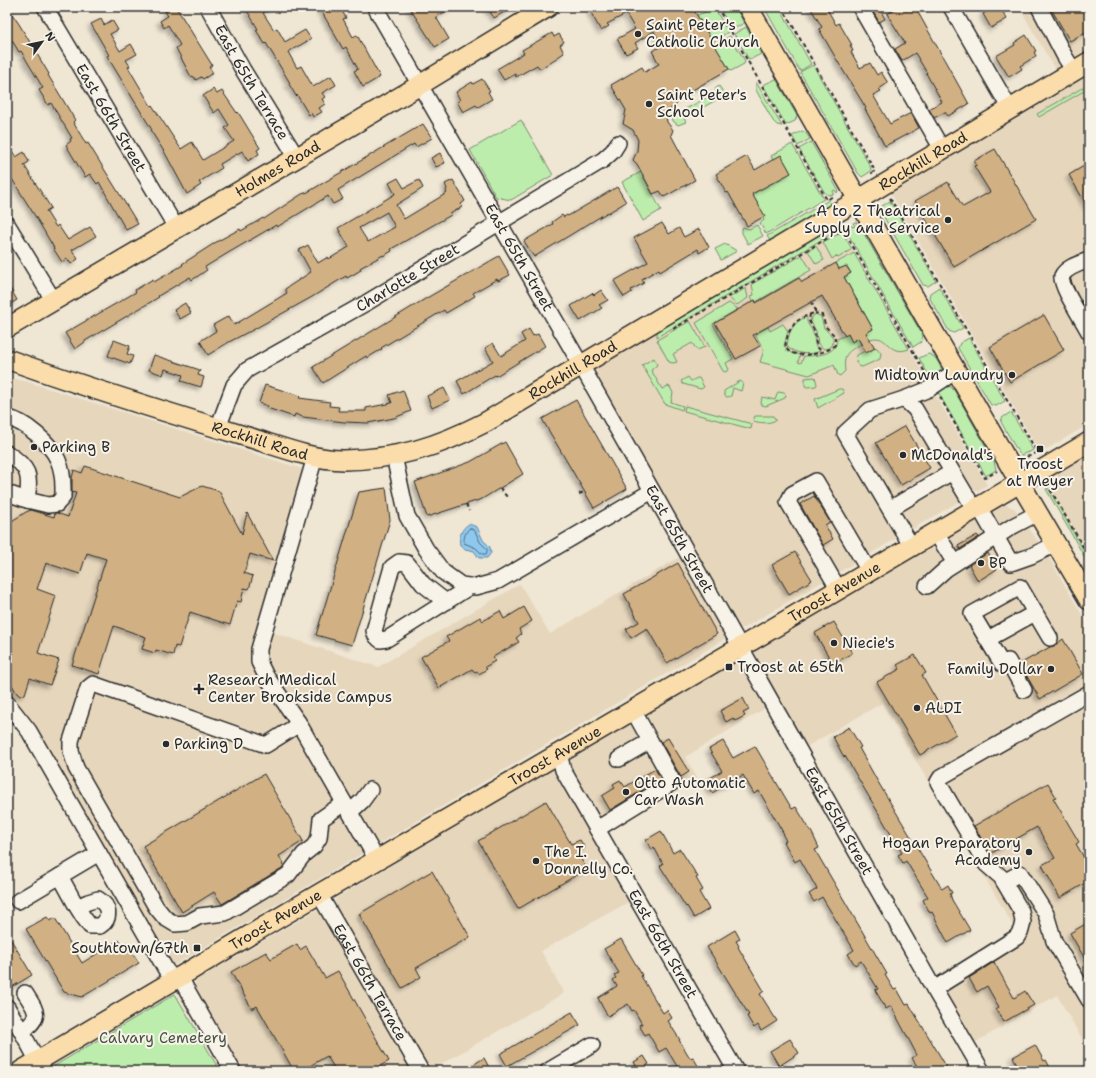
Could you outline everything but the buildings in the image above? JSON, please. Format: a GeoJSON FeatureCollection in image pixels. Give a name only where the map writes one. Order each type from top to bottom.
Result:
{"type":"FeatureCollection","features":[{"type":"Feature","properties":{"kind":"main road","name":"Holmes Road"},"geometry":{"type":"LineString","coordinates":[[7,328],[54,302],[297,158],[548,7]]}},
{"type":"Feature","properties":{"kind":"main road"},"geometry":{"type":"LineString","coordinates":[[748,7],[1020,483],[1089,600]]}},
{"type":"Feature","properties":{"kind":"main road","name":"Rockhill Road"},"geometry":{"type":"LineString","coordinates":[[7,359],[54,376],[315,457],[342,460],[394,456],[424,449],[456,437],[486,422],[1082,66]]}},
{"type":"Feature","properties":{"kind":"main road"},"geometry":{"type":"LineString","coordinates":[[7,371],[54,376]]}},
{"type":"Feature","properties":{"kind":"main road","name":"Troost Avenue"},"geometry":{"type":"LineString","coordinates":[[21,1071],[41,1066],[176,979],[1089,442]]}},
{"type":"Feature","properties":{"kind":"street","name":"East 66th Street"},"geometry":{"type":"LineString","coordinates":[[44,7],[177,229]]}},
{"type":"Feature","properties":{"kind":"street","name":"East 65th Terrace"},"geometry":{"type":"LineString","coordinates":[[208,7],[243,70],[297,158]]}},
{"type":"Feature","properties":{"kind":"street","name":"East 65th Street"},"geometry":{"type":"LineString","coordinates":[[375,7],[652,491],[739,648],[845,830],[934,989],[982,1071]]}},
{"type":"Feature","properties":{"kind":"street"},"geometry":{"type":"LineString","coordinates":[[860,7],[942,149]]}},
{"type":"Feature","properties":{"kind":"street"},"geometry":{"type":"LineString","coordinates":[[951,7],[1010,109]]}},
{"type":"Feature","properties":{"kind":"street"},"geometry":{"type":"LineString","coordinates":[[1039,7],[1065,57],[1082,66]]}},
{"type":"Feature","properties":{"kind":"street","name":"Charlotte Street"},"geometry":{"type":"LineString","coordinates":[[218,428],[234,385],[247,370],[366,303],[603,160],[613,152],[618,143]]}},
{"type":"Feature","properties":{"kind":"street"},"geometry":{"type":"LineString","coordinates":[[7,224],[54,302]]}},
{"type":"Feature","properties":{"kind":"street"},"geometry":{"type":"LineString","coordinates":[[1089,260],[1069,269],[1064,273],[1062,278],[1065,289],[1089,332]]}},
{"type":"Feature","properties":{"kind":"street"},"geometry":{"type":"LineString","coordinates":[[912,547],[845,433],[870,410],[904,399],[933,386],[956,371]]}},
{"type":"Feature","properties":{"kind":"street"},"geometry":{"type":"LineString","coordinates":[[904,399],[914,408],[952,472],[1011,563],[1031,556],[1056,544]]}},
{"type":"Feature","properties":{"kind":"street"},"geometry":{"type":"LineString","coordinates":[[7,418],[12,419],[31,430],[46,443],[58,460],[63,483],[62,497],[57,504],[48,505],[7,493]]}},
{"type":"Feature","properties":{"kind":"street"},"geometry":{"type":"LineString","coordinates":[[7,453],[25,469],[30,482],[27,500]]}},
{"type":"Feature","properties":{"kind":"street"},"geometry":{"type":"LineString","coordinates":[[394,456],[407,516],[426,548],[443,572],[461,584],[476,587],[498,581],[652,491]]}},
{"type":"Feature","properties":{"kind":"street"},"geometry":{"type":"LineString","coordinates":[[315,457],[259,649],[258,662],[298,722],[377,860]]}},
{"type":"Feature","properties":{"kind":"street"},"geometry":{"type":"LineString","coordinates":[[890,509],[952,472]]}},
{"type":"Feature","properties":{"kind":"street"},"geometry":{"type":"LineString","coordinates":[[839,590],[788,502],[792,494],[816,481],[869,571]]}},
{"type":"Feature","properties":{"kind":"street"},"geometry":{"type":"LineString","coordinates":[[927,586],[936,576],[955,563],[1038,513]]}},
{"type":"Feature","properties":{"kind":"street"},"geometry":{"type":"LineString","coordinates":[[936,533],[955,563]]}},
{"type":"Feature","properties":{"kind":"street"},"geometry":{"type":"LineString","coordinates":[[446,602],[423,584],[407,563],[399,562],[392,567],[374,631],[376,636],[380,640],[387,638],[446,602],[471,586]]}},
{"type":"Feature","properties":{"kind":"street"},"geometry":{"type":"LineString","coordinates":[[1024,690],[972,614],[1020,586],[1050,638]]}},
{"type":"Feature","properties":{"kind":"street"},"geometry":{"type":"LineString","coordinates":[[988,639],[1035,613]]}},
{"type":"Feature","properties":{"kind":"street"},"geometry":{"type":"LineString","coordinates":[[298,722],[293,728],[266,745],[93,684],[88,688],[71,741],[71,751],[76,768],[156,907],[165,918],[175,924],[187,923],[200,916],[225,913],[288,875],[304,854],[314,846],[319,838],[321,819],[362,801],[370,790]]}},
{"type":"Feature","properties":{"kind":"street"},"geometry":{"type":"LineString","coordinates":[[934,989],[1017,937],[1023,922],[1021,910],[1001,876],[986,864],[938,782],[941,777],[1089,693]]}},
{"type":"Feature","properties":{"kind":"street"},"geometry":{"type":"LineString","coordinates":[[7,703],[30,731],[166,970],[170,975],[182,983],[233,1071]]}},
{"type":"Feature","properties":{"kind":"street"},"geometry":{"type":"LineString","coordinates":[[597,829],[674,782],[633,710]]}},
{"type":"Feature","properties":{"kind":"street"},"geometry":{"type":"LineString","coordinates":[[619,759],[650,741]]}},
{"type":"Feature","properties":{"kind":"street","name":"East 66th Street"},"geometry":{"type":"LineString","coordinates":[[559,753],[563,770],[736,1071]]}},
{"type":"Feature","properties":{"kind":"street"},"geometry":{"type":"LineString","coordinates":[[18,901],[99,853]]}},
{"type":"Feature","properties":{"kind":"street"},"geometry":{"type":"LineString","coordinates":[[1004,882],[1020,873],[1046,914],[1054,941],[1089,1000]]}},
{"type":"Feature","properties":{"kind":"street"},"geometry":{"type":"LineString","coordinates":[[60,876],[77,907]]}},
{"type":"Feature","properties":{"kind":"street"},"geometry":{"type":"LineString","coordinates":[[125,898],[145,887]]}},
{"type":"Feature","properties":{"kind":"street","name":"East 66th Terrace"},"geometry":{"type":"LineString","coordinates":[[319,894],[421,1071]]}},
{"type":"Feature","properties":{"kind":"street"},"geometry":{"type":"LineString","coordinates":[[22,1032],[33,1024],[36,1017],[34,1009],[25,993]]}},
{"type":"Feature","properties":{"kind":"street"},"geometry":{"type":"LineString","coordinates":[[7,1007],[41,1066]]}},
{"type":"Feature","properties":{"kind":"street"},"geometry":{"type":"LineString","coordinates":[[548,1071],[592,1045]]}},
{"type":"Feature","properties":{"kind":"path"},"geometry":{"type":"LineString","coordinates":[[717,7],[827,200],[833,196]]}},
{"type":"Feature","properties":{"kind":"path"},"geometry":{"type":"LineString","coordinates":[[782,7],[875,171],[872,173]]}},
{"type":"Feature","properties":{"kind":"path"},"geometry":{"type":"LineString","coordinates":[[890,198],[1037,452],[1030,456],[1023,456]]}},
{"type":"Feature","properties":{"kind":"path"},"geometry":{"type":"LineString","coordinates":[[671,330],[846,226]]}},
{"type":"Feature","properties":{"kind":"path"},"geometry":{"type":"LineString","coordinates":[[843,229],[986,478],[995,472]]}},
{"type":"Feature","properties":{"kind":"path"},"geometry":{"type":"LineString","coordinates":[[811,302],[815,309],[815,313]]}},
{"type":"Feature","properties":{"kind":"path"},"geometry":{"type":"LineString","coordinates":[[815,313],[822,315],[826,327],[835,336],[836,343],[833,348],[819,354],[808,355],[794,353],[786,348],[789,330],[793,324],[800,318],[815,313]]}},
{"type":"Feature","properties":{"kind":"path"},"geometry":{"type":"LineString","coordinates":[[810,314],[809,321],[815,332],[816,345],[823,351]]}},
{"type":"Feature","properties":{"kind":"path"},"geometry":{"type":"LineString","coordinates":[[1048,483],[1089,557]]}},
{"type":"Feature","properties":{"kind":"path"},"geometry":{"type":"LineString","coordinates":[[500,488],[506,497]]}},
{"type":"Feature","properties":{"kind":"path"},"geometry":{"type":"LineString","coordinates":[[579,494],[584,492]]}},
{"type":"Feature","properties":{"kind":"path"},"geometry":{"type":"LineString","coordinates":[[466,504],[469,511]]}},
{"type":"Feature","properties":{"kind":"shaded area"},"geometry":{"type":"Polygon","coordinates":[[[1019,7],[1089,7],[1089,50],[1055,69],[1019,7]]]}},
{"type":"Feature","properties":{"kind":"shaded area"},"geometry":{"type":"Polygon","coordinates":[[[1089,75],[1089,424],[1040,453],[891,193],[1089,75]]]}},
{"type":"Feature","properties":{"kind":"shaded area"},"geometry":{"type":"Polygon","coordinates":[[[841,222],[843,227],[840,229],[987,485],[744,628],[740,628],[736,625],[593,373],[593,370],[841,222]]]}},
{"type":"Feature","properties":{"kind":"shaded area","name":"Research Medical Center Brookside Campus"},"geometry":{"type":"Polygon","coordinates":[[[7,377],[28,382],[302,469],[304,472],[259,628],[378,667],[520,584],[550,634],[681,556],[726,634],[725,637],[723,640],[174,965],[169,963],[28,717],[23,712],[7,721],[7,377]]]}},
{"type":"Feature","properties":{"kind":"shaded area"},"geometry":{"type":"Polygon","coordinates":[[[1089,454],[1089,554],[1050,487],[1052,480],[1050,477],[1089,454]]]}},
{"type":"Feature","properties":{"kind":"shaded area"},"geometry":{"type":"Polygon","coordinates":[[[1005,504],[1015,509],[1045,551],[1089,627],[1089,1051],[1057,995],[974,1043],[943,989],[1017,932],[882,703],[806,747],[754,654],[756,650],[1005,504]]]}},
{"type":"Feature","properties":{"kind":"shaded area"},"geometry":{"type":"Polygon","coordinates":[[[735,662],[740,662],[744,667],[767,707],[685,757],[697,778],[606,832],[569,766],[569,763],[573,758],[735,662]]]}},
{"type":"Feature","properties":{"kind":"shaded area"},"geometry":{"type":"Polygon","coordinates":[[[553,770],[557,772],[632,900],[541,951],[564,993],[429,1071],[336,908],[335,900],[553,770]]]}},
{"type":"Feature","properties":{"kind":"shaded area"},"geometry":{"type":"Polygon","coordinates":[[[315,911],[320,911],[324,914],[413,1069],[409,1071],[242,1071],[196,992],[195,983],[198,979],[315,911]]]}},
{"type":"Feature","properties":{"kind":"green space"},"geometry":{"type":"Polygon","coordinates":[[[719,7],[735,7],[744,23],[732,30],[719,7]]]}},
{"type":"Feature","properties":{"kind":"green space"},"geometry":{"type":"Polygon","coordinates":[[[764,7],[779,7],[811,64],[800,71],[764,7]]]}},
{"type":"Feature","properties":{"kind":"green space"},"geometry":{"type":"Polygon","coordinates":[[[715,9],[728,32],[713,42],[697,15],[715,9]]]}},
{"type":"Feature","properties":{"kind":"green space"},"geometry":{"type":"Polygon","coordinates":[[[746,27],[761,54],[751,59],[748,58],[734,34],[746,27]]]}},
{"type":"Feature","properties":{"kind":"green space"},"geometry":{"type":"Polygon","coordinates":[[[730,36],[745,61],[744,64],[731,71],[714,45],[730,36]]]}},
{"type":"Feature","properties":{"kind":"green space"},"geometry":{"type":"Polygon","coordinates":[[[813,65],[871,168],[870,172],[862,177],[858,173],[800,72],[813,65]]]}},
{"type":"Feature","properties":{"kind":"green space"},"geometry":{"type":"Polygon","coordinates":[[[776,79],[797,116],[795,121],[786,125],[763,85],[776,79]]]}},
{"type":"Feature","properties":{"kind":"green space"},"geometry":{"type":"Polygon","coordinates":[[[756,82],[782,126],[777,125],[773,121],[756,90],[756,82]]]}},
{"type":"Feature","properties":{"kind":"green space"},"geometry":{"type":"Polygon","coordinates":[[[1089,84],[1089,88],[1039,117],[1037,114],[1089,84]]]}},
{"type":"Feature","properties":{"kind":"green space"},"geometry":{"type":"Polygon","coordinates":[[[719,86],[725,95],[684,118],[686,122],[678,125],[673,121],[672,116],[679,110],[680,112],[708,97],[707,94],[711,91],[715,94],[717,92],[715,89],[719,86]]]}},
{"type":"Feature","properties":{"kind":"green space"},"geometry":{"type":"Polygon","coordinates":[[[521,120],[553,175],[511,200],[496,197],[470,150],[521,120]]]}},
{"type":"Feature","properties":{"kind":"green space"},"geometry":{"type":"Polygon","coordinates":[[[802,131],[806,133],[810,139],[798,146],[792,136],[802,131]]]}},
{"type":"Feature","properties":{"kind":"green space"},"geometry":{"type":"Polygon","coordinates":[[[811,142],[838,190],[837,193],[835,190],[833,191],[834,194],[829,195],[825,193],[799,149],[811,142]]]}},
{"type":"Feature","properties":{"kind":"green space"},"geometry":{"type":"Polygon","coordinates":[[[792,144],[824,199],[766,234],[760,223],[764,220],[764,216],[752,194],[790,173],[773,160],[771,156],[792,144]]]}},
{"type":"Feature","properties":{"kind":"green space"},"geometry":{"type":"Polygon","coordinates":[[[641,172],[661,210],[643,221],[622,182],[641,172]]]}},
{"type":"Feature","properties":{"kind":"green space"},"geometry":{"type":"Polygon","coordinates":[[[829,200],[831,205],[770,241],[767,236],[829,200]]]}},
{"type":"Feature","properties":{"kind":"green space"},"geometry":{"type":"Polygon","coordinates":[[[890,201],[936,281],[928,286],[923,285],[879,208],[890,201]]]}},
{"type":"Feature","properties":{"kind":"green space"},"geometry":{"type":"Polygon","coordinates":[[[841,222],[843,227],[657,337],[657,332],[661,329],[841,222]]]}},
{"type":"Feature","properties":{"kind":"green space"},"geometry":{"type":"Polygon","coordinates":[[[856,222],[923,336],[921,342],[913,347],[848,234],[848,229],[851,225],[852,227],[855,226],[853,223],[856,222]]]}},
{"type":"Feature","properties":{"kind":"green space"},"geometry":{"type":"Polygon","coordinates":[[[757,225],[763,236],[748,244],[742,233],[742,228],[749,229],[757,225]]]}},
{"type":"Feature","properties":{"kind":"green space"},"geometry":{"type":"Polygon","coordinates":[[[842,232],[852,249],[838,258],[836,256],[832,259],[823,242],[842,232]]]}},
{"type":"Feature","properties":{"kind":"green space"},"geometry":{"type":"Polygon","coordinates":[[[725,244],[737,251],[721,260],[715,249],[725,244]]]}},
{"type":"Feature","properties":{"kind":"green space"},"geometry":{"type":"Polygon","coordinates":[[[816,246],[824,260],[816,264],[808,251],[816,246]]]}},
{"type":"Feature","properties":{"kind":"green space"},"geometry":{"type":"Polygon","coordinates":[[[854,253],[909,349],[902,351],[896,350],[881,339],[870,339],[866,333],[873,329],[844,277],[851,273],[847,266],[839,269],[836,263],[854,253]]]}},
{"type":"Feature","properties":{"kind":"green space"},"geometry":{"type":"Polygon","coordinates":[[[802,255],[811,270],[756,302],[755,300],[753,301],[751,296],[754,295],[752,284],[802,255]]]}},
{"type":"Feature","properties":{"kind":"green space"},"geometry":{"type":"Polygon","coordinates":[[[939,287],[963,328],[954,333],[949,331],[929,297],[930,293],[939,287]]]}},
{"type":"Feature","properties":{"kind":"green space"},"geometry":{"type":"Polygon","coordinates":[[[746,288],[748,298],[737,305],[729,298],[746,288]]]}},
{"type":"Feature","properties":{"kind":"green space"},"geometry":{"type":"Polygon","coordinates":[[[729,303],[738,309],[713,324],[733,359],[726,363],[729,370],[725,372],[723,371],[696,323],[729,303]]]}},
{"type":"Feature","properties":{"kind":"green space"},"geometry":{"type":"Polygon","coordinates":[[[816,314],[821,317],[824,328],[833,337],[833,343],[830,348],[824,349],[818,344],[816,331],[810,320],[816,314]]]}},
{"type":"Feature","properties":{"kind":"green space"},"geometry":{"type":"Polygon","coordinates":[[[806,317],[814,336],[815,344],[820,351],[816,353],[807,354],[793,351],[787,346],[792,328],[801,319],[806,317]]]}},
{"type":"Feature","properties":{"kind":"green space"},"geometry":{"type":"Polygon","coordinates":[[[690,321],[705,347],[697,350],[692,343],[673,354],[677,362],[669,362],[657,340],[690,321]]]}},
{"type":"Feature","properties":{"kind":"green space"},"geometry":{"type":"Polygon","coordinates":[[[783,324],[788,331],[784,346],[791,353],[800,355],[798,362],[801,363],[804,356],[820,355],[830,351],[834,348],[837,339],[848,334],[852,341],[858,338],[861,344],[852,349],[845,357],[845,371],[840,376],[838,375],[834,365],[809,375],[760,362],[764,350],[755,334],[768,327],[770,331],[783,324]]]}},
{"type":"Feature","properties":{"kind":"green space"},"geometry":{"type":"Polygon","coordinates":[[[969,338],[1005,401],[996,406],[991,405],[958,348],[960,343],[969,338]]]}},
{"type":"Feature","properties":{"kind":"green space"},"geometry":{"type":"Polygon","coordinates":[[[873,347],[877,348],[881,353],[880,359],[862,367],[859,366],[856,362],[857,355],[873,347]]]}},
{"type":"Feature","properties":{"kind":"green space"},"geometry":{"type":"Polygon","coordinates":[[[928,354],[933,356],[939,363],[942,372],[932,381],[919,358],[928,354]]]}},
{"type":"Feature","properties":{"kind":"green space"},"geometry":{"type":"Polygon","coordinates":[[[654,358],[657,365],[651,370],[662,389],[668,386],[670,387],[673,393],[671,402],[683,406],[682,410],[665,404],[642,365],[654,358]]]}},
{"type":"Feature","properties":{"kind":"green space"},"geometry":{"type":"Polygon","coordinates":[[[688,377],[691,381],[699,378],[704,387],[701,389],[683,384],[681,381],[688,377]]]}},
{"type":"Feature","properties":{"kind":"green space"},"geometry":{"type":"Polygon","coordinates":[[[815,377],[817,384],[816,386],[805,386],[805,378],[815,377]]]}},
{"type":"Feature","properties":{"kind":"green space"},"geometry":{"type":"Polygon","coordinates":[[[740,381],[743,383],[741,391],[733,388],[731,396],[727,397],[724,395],[724,391],[740,381]]]}},
{"type":"Feature","properties":{"kind":"green space"},"geometry":{"type":"Polygon","coordinates":[[[947,386],[954,390],[994,461],[996,470],[986,476],[938,392],[947,386]]]}},
{"type":"Feature","properties":{"kind":"green space"},"geometry":{"type":"Polygon","coordinates":[[[842,389],[844,393],[818,408],[815,399],[842,389]]]}},
{"type":"Feature","properties":{"kind":"green space"},"geometry":{"type":"Polygon","coordinates":[[[778,392],[784,393],[786,395],[785,398],[766,406],[762,405],[762,397],[775,400],[778,392]]]}},
{"type":"Feature","properties":{"kind":"green space"},"geometry":{"type":"Polygon","coordinates":[[[685,406],[752,424],[751,429],[684,411],[685,406]]]}},
{"type":"Feature","properties":{"kind":"green space"},"geometry":{"type":"Polygon","coordinates":[[[1011,412],[1033,450],[1028,453],[1021,455],[1018,452],[1001,422],[1002,418],[1011,412]]]}},
{"type":"Feature","properties":{"kind":"green space"},"geometry":{"type":"Polygon","coordinates":[[[755,416],[773,416],[776,420],[767,423],[753,421],[755,416]]]}},
{"type":"Feature","properties":{"kind":"green space"},"geometry":{"type":"Polygon","coordinates":[[[1048,488],[1089,560],[1089,565],[1046,489],[1048,488]]]}},
{"type":"Feature","properties":{"kind":"green space","name":"Calvary Cemetery"},"geometry":{"type":"Polygon","coordinates":[[[175,994],[220,1071],[46,1071],[175,994]]]}},
{"type":"Feature","properties":{"kind":"water"},"geometry":{"type":"Polygon","coordinates":[[[469,524],[477,527],[483,540],[490,547],[491,553],[487,558],[479,558],[474,551],[465,549],[460,545],[461,533],[469,524]]]}},
{"type":"Feature","properties":{"kind":"place","name":"Saint Peter's Catholic Church"},"geometry":{"type":"Point","coordinates":[638,34]}},
{"type":"Feature","properties":{"kind":"place","name":"Saint Peter's School"},"geometry":{"type":"Point","coordinates":[649,104]}},
{"type":"Feature","properties":{"kind":"place","name":"A to Z Theatrical Supply and Service"},"geometry":{"type":"Point","coordinates":[948,220]}},
{"type":"Feature","properties":{"kind":"place","name":"Midtown Laundry"},"geometry":{"type":"Point","coordinates":[1012,375]}},
{"type":"Feature","properties":{"kind":"place","name":"Parking B"},"geometry":{"type":"Point","coordinates":[34,447]}},
{"type":"Feature","properties":{"kind":"place","name":"Troost at Meyer"},"geometry":{"type":"Point","coordinates":[1040,449]}},
{"type":"Feature","properties":{"kind":"place","name":"McDonald's"},"geometry":{"type":"Point","coordinates":[903,455]}},
{"type":"Feature","properties":{"kind":"place","name":"BP"},"geometry":{"type":"Point","coordinates":[981,563]}},
{"type":"Feature","properties":{"kind":"place","name":"Niecie's"},"geometry":{"type":"Point","coordinates":[834,643]}},
{"type":"Feature","properties":{"kind":"place","name":"Troost at 65th"},"geometry":{"type":"Point","coordinates":[729,667]}},
{"type":"Feature","properties":{"kind":"place","name":"Family Dollar"},"geometry":{"type":"Point","coordinates":[1051,669]}},
{"type":"Feature","properties":{"kind":"place","name":"Research Medical Center Brookside Campus"},"geometry":{"type":"Point","coordinates":[199,689]}},
{"type":"Feature","properties":{"kind":"place","name":"ALDI"},"geometry":{"type":"Point","coordinates":[917,708]}},
{"type":"Feature","properties":{"kind":"place","name":"Parking D"},"geometry":{"type":"Point","coordinates":[166,744]}},
{"type":"Feature","properties":{"kind":"place","name":"Otto Automatic Car Wash"},"geometry":{"type":"Point","coordinates":[626,792]}},
{"type":"Feature","properties":{"kind":"place","name":"Hogan Preparatory Academy"},"geometry":{"type":"Point","coordinates":[1029,852]}},
{"type":"Feature","properties":{"kind":"place","name":"The I. Donnelly Co."},"geometry":{"type":"Point","coordinates":[536,861]}},
{"type":"Feature","properties":{"kind":"place","name":"Southtown/67th"},"geometry":{"type":"Point","coordinates":[197,948]}}]}
